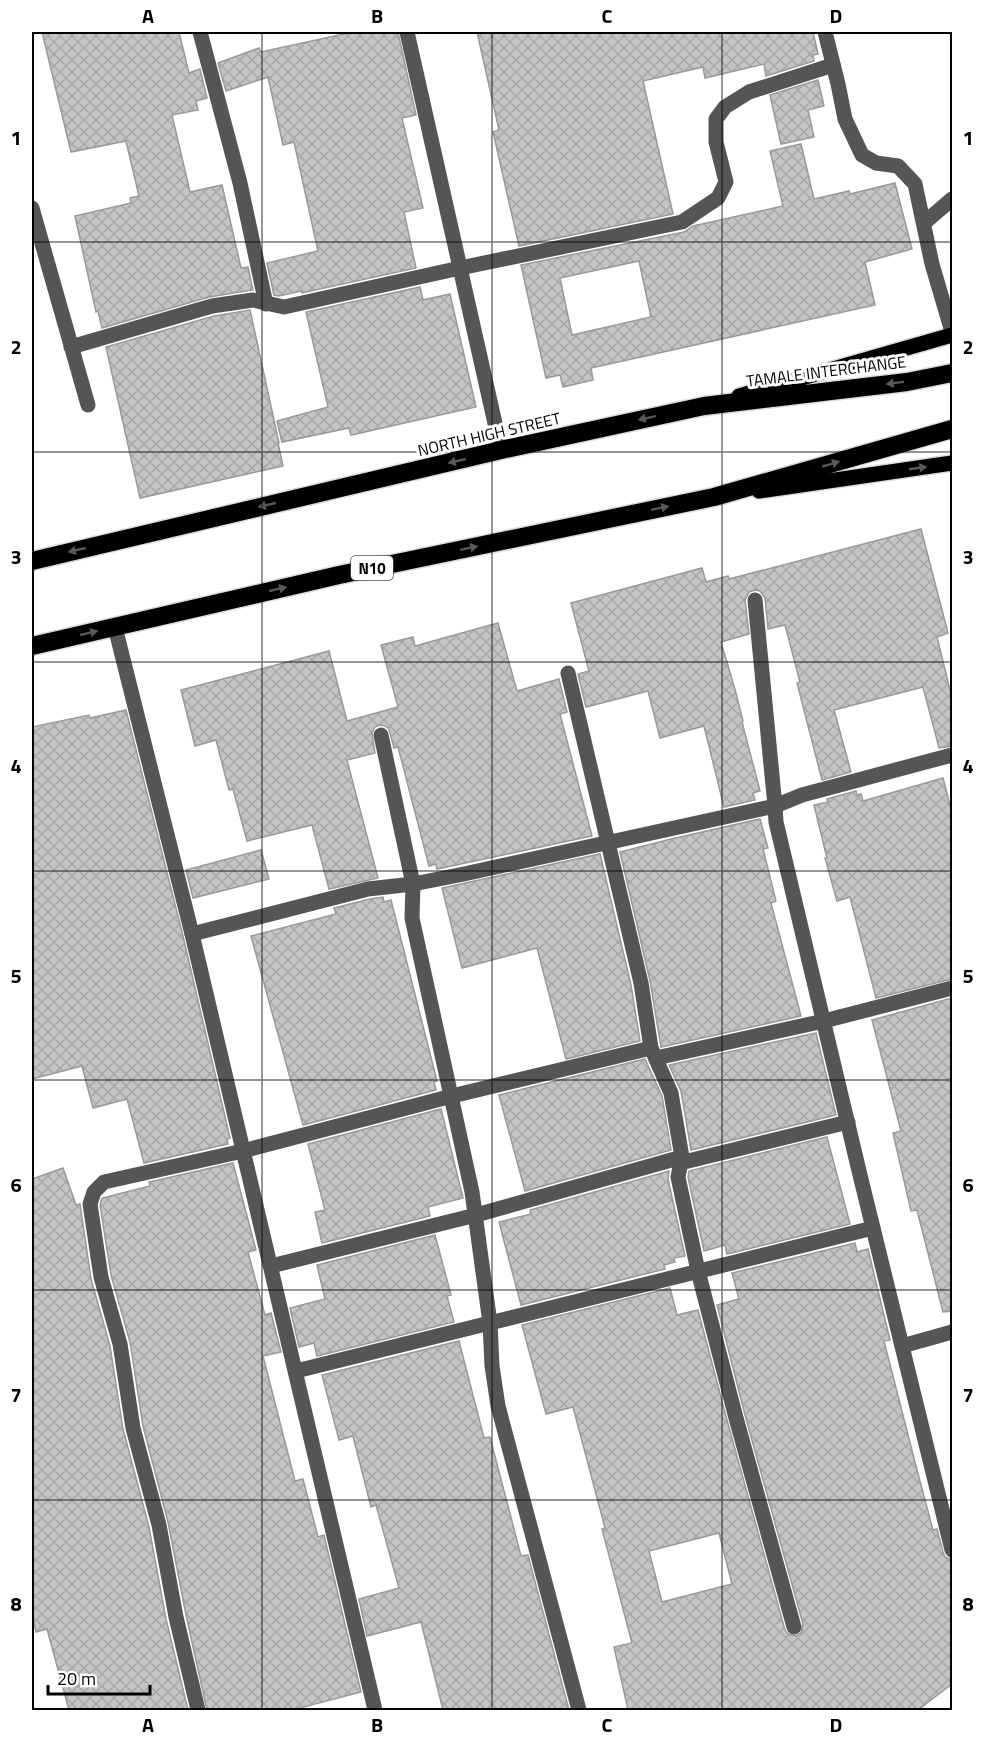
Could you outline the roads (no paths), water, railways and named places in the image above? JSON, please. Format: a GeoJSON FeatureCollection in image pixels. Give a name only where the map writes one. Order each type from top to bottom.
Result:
{"type":"FeatureCollection","features":[{"type":"Feature","properties":{"kind":"highway","name":"TAMALE INTERCHANGE"},"geometry":{"type":"LineString","coordinates":[[704,406],[907,382],[952,373]]}},
{"type":"Feature","properties":{"kind":"highway","name":"NORTH HIGH STREET"},"geometry":{"type":"LineString","coordinates":[[32,561],[501,450],[704,406]]}},
{"type":"Feature","properties":{"kind":"highway"},"geometry":{"type":"LineString","coordinates":[[714,497],[952,429]]}},
{"type":"Feature","properties":{"kind":"highway","name":"N10"},"geometry":{"type":"LineString","coordinates":[[32,646],[339,575],[714,497]]}},
{"type":"Feature","properties":{"kind":"main road","name":"NORTH HIGH STREET"},"geometry":{"type":"LineString","coordinates":[[704,406],[952,334]]}},
{"type":"Feature","properties":{"kind":"main road"},"geometry":{"type":"LineString","coordinates":[[714,497],[952,463]]}},
{"type":"Feature","properties":{"kind":"street"},"geometry":{"type":"LineString","coordinates":[[200,32],[240,183],[266,304]]}},
{"type":"Feature","properties":{"kind":"street"},"geometry":{"type":"LineString","coordinates":[[407,32],[501,450]]}},
{"type":"Feature","properties":{"kind":"street"},"geometry":{"type":"LineString","coordinates":[[825,32],[845,119],[861,155],[876,163],[898,166],[915,184],[932,264],[952,334]]}},
{"type":"Feature","properties":{"kind":"street"},"geometry":{"type":"LineString","coordinates":[[71,347],[212,306],[253,300],[284,307],[682,222],[718,198],[726,182],[716,142],[716,119],[725,107],[749,92],[833,65]]}},
{"type":"Feature","properties":{"kind":"street"},"geometry":{"type":"LineString","coordinates":[[924,224],[952,199]]}},
{"type":"Feature","properties":{"kind":"street"},"geometry":{"type":"LineString","coordinates":[[32,208],[88,405]]}},
{"type":"Feature","properties":{"kind":"street"},"geometry":{"type":"LineString","coordinates":[[754,600],[776,822],[952,1550]]}},
{"type":"Feature","properties":{"kind":"street"},"geometry":{"type":"LineString","coordinates":[[116,627],[192,934],[375,1710]]}},
{"type":"Feature","properties":{"kind":"street"},"geometry":{"type":"LineString","coordinates":[[568,674],[641,983],[653,1053],[671,1092],[681,1160],[678,1177],[698,1271],[794,1627]]}},
{"type":"Feature","properties":{"kind":"street"},"geometry":{"type":"LineString","coordinates":[[381,735],[413,884],[412,918],[465,1154],[476,1215],[498,1406],[579,1710]]}},
{"type":"Feature","properties":{"kind":"street"},"geometry":{"type":"LineString","coordinates":[[192,934],[368,889],[413,884],[464,874],[775,806],[802,795],[952,755]]}},
{"type":"Feature","properties":{"kind":"street"},"geometry":{"type":"LineString","coordinates":[[198,1710],[176,1617],[159,1525],[133,1428],[120,1344],[101,1277],[90,1204],[94,1192],[104,1182],[243,1150],[452,1096],[653,1053],[824,1021],[952,988]]}},
{"type":"Feature","properties":{"kind":"street"},"geometry":{"type":"LineString","coordinates":[[270,1266],[476,1215],[681,1160],[848,1122]]}},
{"type":"Feature","properties":{"kind":"street"},"geometry":{"type":"LineString","coordinates":[[296,1371],[873,1228]]}},
{"type":"Feature","properties":{"kind":"street"},"geometry":{"type":"LineString","coordinates":[[902,1346],[952,1332]]}}]}
